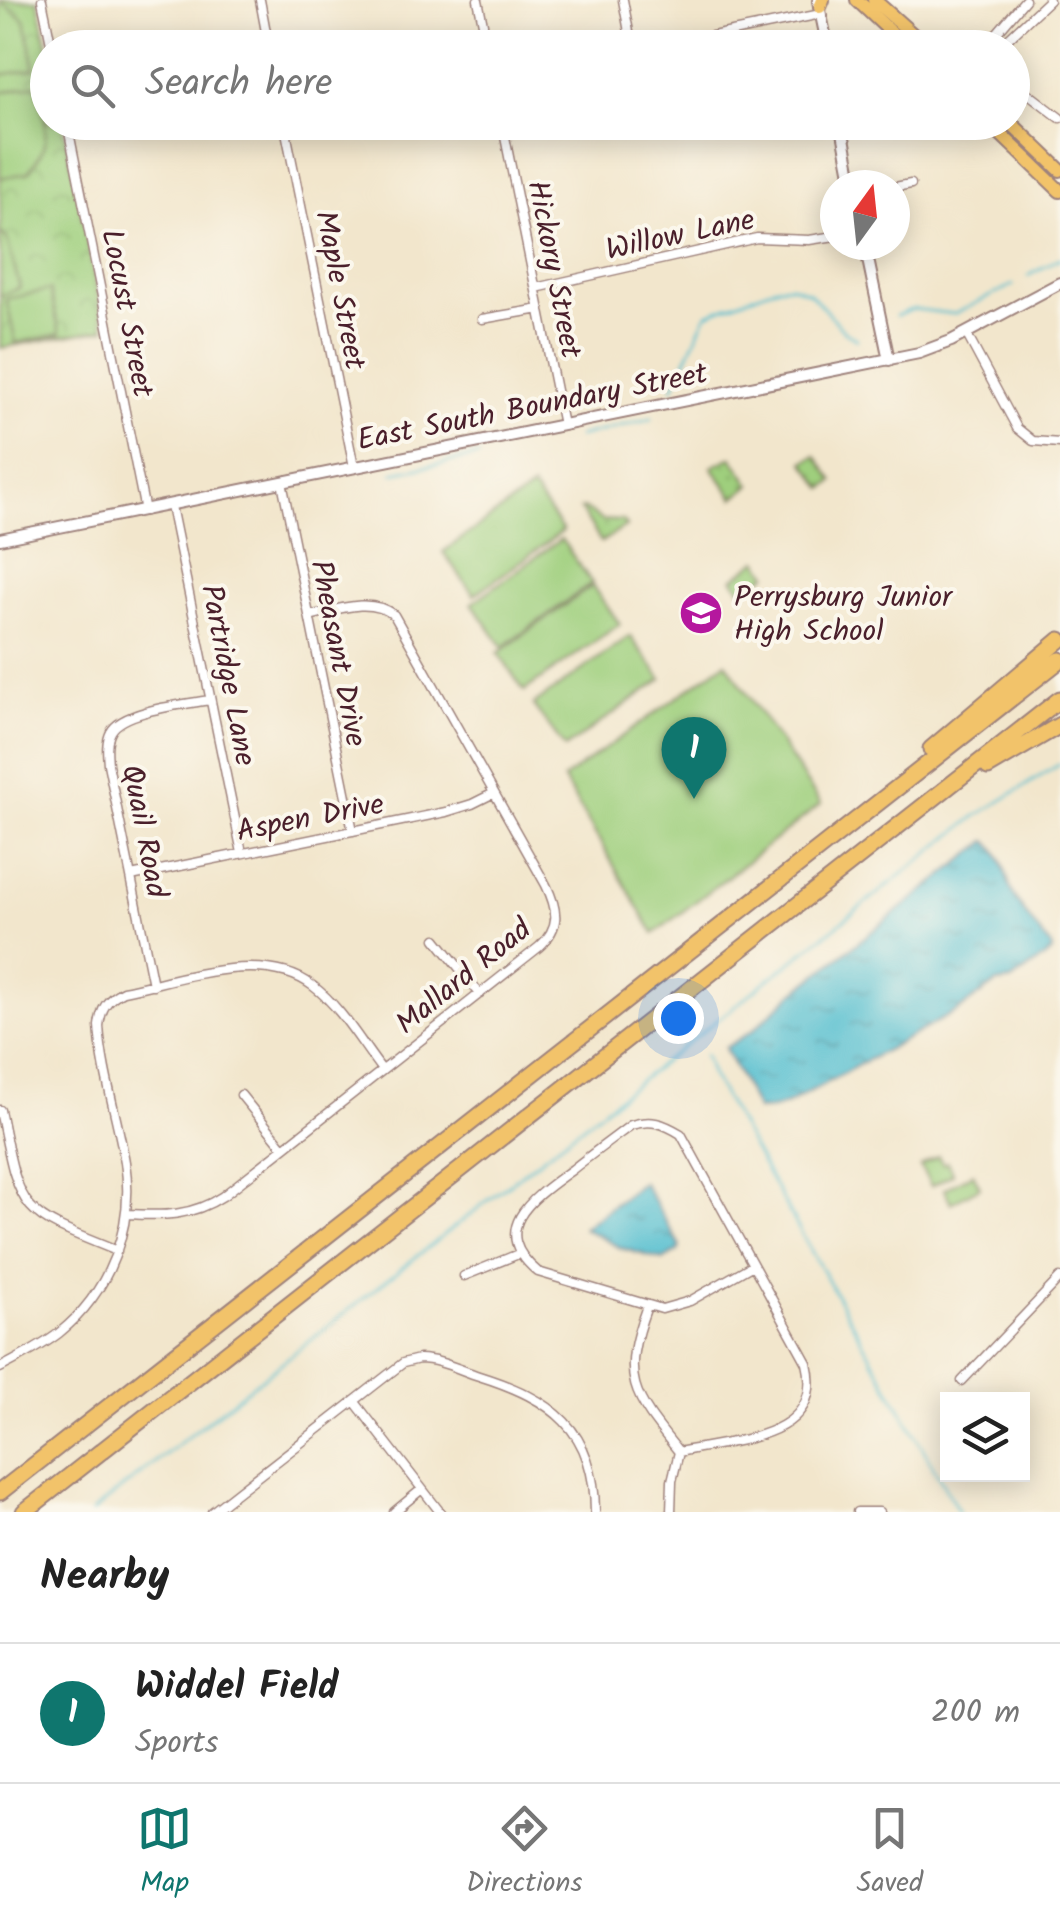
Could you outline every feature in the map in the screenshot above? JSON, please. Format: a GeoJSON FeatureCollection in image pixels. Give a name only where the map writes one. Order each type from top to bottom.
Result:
{"type":"FeatureCollection","features":[{"type":"Feature","properties":{"kind":"highway"},"geometry":{"type":"LineString","coordinates":[[780,879],[1060,640]]}},
{"type":"Feature","properties":{"kind":"highway"},"geometry":{"type":"LineString","coordinates":[[0,1492],[1060,660]]}},
{"type":"Feature","properties":{"kind":"highway"},"geometry":{"type":"LineString","coordinates":[[24,1512],[1060,700]]}},
{"type":"Feature","properties":{"kind":"highway"},"geometry":{"type":"LineString","coordinates":[[942,794],[1060,725]]}},
{"type":"Feature","properties":{"kind":"main road"},"geometry":{"type":"LineString","coordinates":[[857,0],[889,30]]}},
{"type":"Feature","properties":{"kind":"main road"},"geometry":{"type":"LineString","coordinates":[[874,0],[908,30]]}},
{"type":"Feature","properties":{"kind":"main road"},"geometry":{"type":"LineString","coordinates":[[1007,140],[1060,190]]}},
{"type":"Feature","properties":{"kind":"main road"},"geometry":{"type":"LineString","coordinates":[[1029,140],[1060,170]]}},
{"type":"Feature","properties":{"kind":"street"},"geometry":{"type":"LineString","coordinates":[[42,0],[48,30]]}},
{"type":"Feature","properties":{"kind":"street"},"geometry":{"type":"LineString","coordinates":[[260,0],[266,30]]}},
{"type":"Feature","properties":{"kind":"street"},"geometry":{"type":"LineString","coordinates":[[478,0],[484,30]]}},
{"type":"Feature","properties":{"kind":"street"},"geometry":{"type":"LineString","coordinates":[[623,0],[629,30]]}},
{"type":"Feature","properties":{"kind":"street"},"geometry":{"type":"LineString","coordinates":[[1000,30],[1026,0]]}},
{"type":"Feature","properties":{"kind":"street"},"geometry":{"type":"LineString","coordinates":[[1017,30],[1049,0]]}},
{"type":"Feature","properties":{"kind":"street"},"geometry":{"type":"LineString","coordinates":[[731,30],[820,5],[825,30]]}},
{"type":"Feature","properties":{"kind":"street"},"geometry":{"type":"LineString","coordinates":[[1030,95],[1060,118]]}},
{"type":"Feature","properties":{"kind":"street","name":"Locust Street"},"geometry":{"type":"LineString","coordinates":[[70,140],[145,511]]}},
{"type":"Feature","properties":{"kind":"street","name":"Maple Street"},"geometry":{"type":"LineString","coordinates":[[288,140],[354,467]]}},
{"type":"Feature","properties":{"kind":"street","name":"Hickory Street"},"geometry":{"type":"LineString","coordinates":[[506,140],[563,425]]}},
{"type":"Feature","properties":{"kind":"street"},"geometry":{"type":"LineString","coordinates":[[844,140],[850,170]]}},
{"type":"Feature","properties":{"kind":"street","name":"Willow Lane"},"geometry":{"type":"LineString","coordinates":[[536,288],[757,238],[820,238]]}},
{"type":"Feature","properties":{"kind":"street"},"geometry":{"type":"LineString","coordinates":[[868,260],[888,360]]}},
{"type":"Feature","properties":{"kind":"street","name":"East South Boundary Street"},"geometry":{"type":"LineString","coordinates":[[0,539],[888,360],[935,348],[1060,282]]}},
{"type":"Feature","properties":{"kind":"street"},"geometry":{"type":"LineString","coordinates":[[482,319],[540,308]]}},
{"type":"Feature","properties":{"kind":"street"},"geometry":{"type":"LineString","coordinates":[[966,333],[1017,428],[1034,441],[1060,444]]}},
{"type":"Feature","properties":{"kind":"street","name":"Pheasant Drive"},"geometry":{"type":"LineString","coordinates":[[282,482],[353,831]]}},
{"type":"Feature","properties":{"kind":"street","name":"Partridge Lane"},"geometry":{"type":"LineString","coordinates":[[172,506],[242,854]]}},
{"type":"Feature","properties":{"kind":"street","name":"Mallard Road"},"geometry":{"type":"LineString","coordinates":[[126,1214],[176,1216],[200,1210],[223,1196],[547,940],[557,920],[546,885],[394,615],[372,604],[309,616]]}},
{"type":"Feature","properties":{"kind":"street","name":"Quail Road"},"geometry":{"type":"LineString","coordinates":[[153,985],[108,764],[111,732],[130,716],[210,700]]}},
{"type":"Feature","properties":{"kind":"street","name":"Aspen Drive"},"geometry":{"type":"LineString","coordinates":[[131,876],[462,808],[494,793]]}},
{"type":"Feature","properties":{"kind":"street"},"geometry":{"type":"LineString","coordinates":[[436,939],[480,994]]}},
{"type":"Feature","properties":{"kind":"street"},"geometry":{"type":"LineString","coordinates":[[0,1368],[46,1343],[74,1320],[95,1295],[116,1252],[126,1214],[125,1164],[99,1026],[103,1008],[112,997],[244,967],[268,967],[292,974],[323,994],[382,1070]]}},
{"type":"Feature","properties":{"kind":"street"},"geometry":{"type":"LineString","coordinates":[[241,1095],[284,1148]]}},
{"type":"Feature","properties":{"kind":"street"},"geometry":{"type":"LineString","coordinates":[[0,1110],[14,1176],[29,1207],[53,1227],[116,1252]]}},
{"type":"Feature","properties":{"kind":"street"},"geometry":{"type":"LineString","coordinates":[[679,1452],[780,1429],[802,1412],[811,1380],[807,1363],[681,1134],[663,1123],[645,1121],[631,1125],[527,1203],[518,1224],[521,1253],[538,1272],[662,1309],[677,1307],[752,1265]]}},
{"type":"Feature","properties":{"kind":"street"},"geometry":{"type":"LineString","coordinates":[[464,1276],[521,1253]]}},
{"type":"Feature","properties":{"kind":"street"},"geometry":{"type":"LineString","coordinates":[[962,1381],[1060,1278]]}},
{"type":"Feature","properties":{"kind":"street"},"geometry":{"type":"LineString","coordinates":[[647,1306],[632,1352],[635,1387],[642,1406],[679,1452]]}},
{"type":"Feature","properties":{"kind":"street"},"geometry":{"type":"LineString","coordinates":[[212,1512],[403,1364],[419,1359],[514,1387],[538,1398],[556,1413],[580,1443],[594,1480],[595,1512]]}},
{"type":"Feature","properties":{"kind":"street"},"geometry":{"type":"LineString","coordinates":[[354,1402],[440,1512]]}},
{"type":"Feature","properties":{"kind":"street"},"geometry":{"type":"LineString","coordinates":[[671,1512],[672,1481],[679,1452]]}},
{"type":"Feature","properties":{"kind":"street"},"geometry":{"type":"LineString","coordinates":[[394,1512],[422,1489]]}},
{"type":"Feature","properties":{"kind":"street"},"geometry":{"type":"LineString","coordinates":[[857,1512],[879,1512]]}},
{"type":"Feature","properties":{"kind":"green space"},"geometry":{"type":"Polygon","coordinates":[[[0,0],[38,0],[44,30],[30,30],[30,140],[66,140],[105,329],[0,348],[0,0]]]}},
{"type":"Feature","properties":{"kind":"green space"},"geometry":{"type":"Polygon","coordinates":[[[0,1],[25,20],[30,70],[0,75],[0,1]]]}},
{"type":"Feature","properties":{"kind":"green space"},"geometry":{"type":"Polygon","coordinates":[[[30,86],[30,140],[45,140],[27,173],[0,178],[0,93],[30,86]]]}},
{"type":"Feature","properties":{"kind":"green space"},"geometry":{"type":"Polygon","coordinates":[[[0,232],[7,239],[20,288],[0,296],[0,232]]]}},
{"type":"Feature","properties":{"kind":"green space"},"geometry":{"type":"Polygon","coordinates":[[[50,290],[60,334],[16,343],[6,299],[50,290]]]}},
{"type":"Feature","properties":{"kind":"green space"},"geometry":{"type":"Polygon","coordinates":[[[816,456],[834,481],[824,489],[804,462],[816,456]]]}},
{"type":"Feature","properties":{"kind":"green space"},"geometry":{"type":"Polygon","coordinates":[[[732,457],[751,485],[734,498],[712,467],[732,457]]]}},
{"type":"Feature","properties":{"kind":"green space"},"geometry":{"type":"Polygon","coordinates":[[[532,488],[563,531],[474,595],[443,552],[532,488]]]}},
{"type":"Feature","properties":{"kind":"green space"},"geometry":{"type":"Polygon","coordinates":[[[580,509],[602,520],[623,521],[627,526],[601,542],[580,509]]]}},
{"type":"Feature","properties":{"kind":"green space"},"geometry":{"type":"Polygon","coordinates":[[[561,539],[592,583],[503,647],[472,603],[561,539]]]}},
{"type":"Feature","properties":{"kind":"green space"},"geometry":{"type":"Polygon","coordinates":[[[758,560],[768,574],[743,592],[733,579],[758,560]]]}},
{"type":"Feature","properties":{"kind":"green space"},"geometry":{"type":"Polygon","coordinates":[[[592,586],[620,624],[524,691],[498,653],[592,586]]]}},
{"type":"Feature","properties":{"kind":"green space"},"geometry":{"type":"Polygon","coordinates":[[[630,636],[662,679],[565,748],[533,705],[630,636]]]}},
{"type":"Feature","properties":{"kind":"green space"},"geometry":{"type":"Polygon","coordinates":[[[726,662],[821,804],[654,934],[563,779],[726,662]]]}},
{"type":"Feature","properties":{"kind":"green space"},"geometry":{"type":"Polygon","coordinates":[[[938,1156],[943,1164],[947,1162],[953,1174],[931,1186],[920,1166],[938,1156]]]}},
{"type":"Feature","properties":{"kind":"green space"},"geometry":{"type":"Polygon","coordinates":[[[973,1173],[980,1187],[951,1203],[944,1189],[973,1173]]]}},
{"type":"Feature","properties":{"kind":"water"},"geometry":{"type":"Polygon","coordinates":[[[987,841],[1000,858],[1015,897],[1051,945],[1052,952],[1011,981],[997,983],[959,1010],[787,1104],[757,1110],[725,1048],[752,1031],[791,995],[987,841]]]}},
{"type":"Feature","properties":{"kind":"water"},"geometry":{"type":"Polygon","coordinates":[[[643,1182],[680,1246],[663,1260],[621,1248],[583,1228],[643,1182]]]}},
{"type":"Feature","properties":{"kind":"waterway"},"geometry":{"type":"LineString","coordinates":[[1028,276],[1060,258]]}},
{"type":"Feature","properties":{"kind":"waterway"},"geometry":{"type":"LineString","coordinates":[[673,388],[707,314],[778,286],[790,285],[810,293],[844,331],[857,339]]}},
{"type":"Feature","properties":{"kind":"waterway"},"geometry":{"type":"LineString","coordinates":[[896,316],[913,309],[954,314],[1013,285]]}},
{"type":"Feature","properties":{"kind":"waterway"},"geometry":{"type":"LineString","coordinates":[[578,437],[652,418]]}},
{"type":"Feature","properties":{"kind":"waterway"},"geometry":{"type":"LineString","coordinates":[[393,473],[479,456]]}},
{"type":"Feature","properties":{"kind":"waterway"},"geometry":{"type":"LineString","coordinates":[[92,1512],[975,817],[1060,764]]}},
{"type":"Feature","properties":{"kind":"waterway"},"geometry":{"type":"LineString","coordinates":[[705,1055],[711,1074],[959,1512]]}},
{"type":"Feature","properties":{"kind":"place","name":"Perrysburg Junior High School"},"geometry":{"type":"Point","coordinates":[701,613]}},
{"type":"Feature","properties":{"kind":"place","name":"Widdel Field"},"geometry":{"type":"Point","coordinates":[694,799]}}]}
